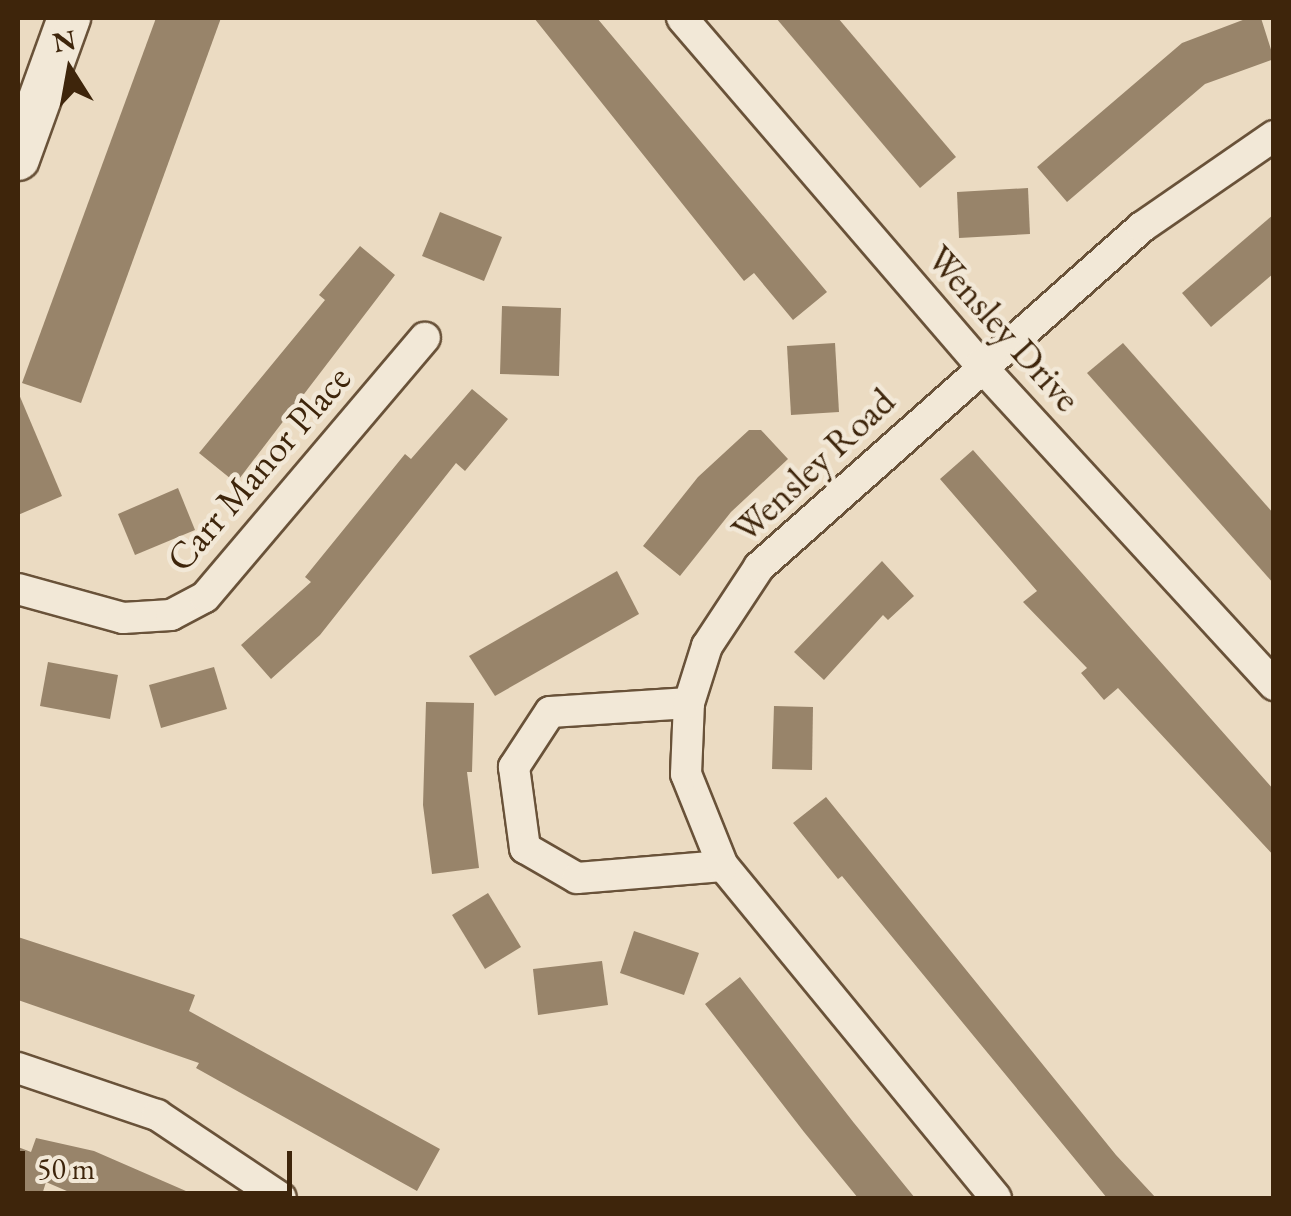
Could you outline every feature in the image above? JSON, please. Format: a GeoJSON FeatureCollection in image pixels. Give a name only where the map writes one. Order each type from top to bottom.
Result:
{"type":"FeatureCollection","features":[{"type":"Feature","properties":{"kind":"street"},"geometry":{"type":"LineString","coordinates":[[18,159],[69,18]]}},
{"type":"Feature","properties":{"kind":"street","name":"Wensley Drive"},"geometry":{"type":"LineString","coordinates":[[682,18],[980,365],[1274,685]]}},
{"type":"Feature","properties":{"kind":"street","name":"Wensley Road"},"geometry":{"type":"LineString","coordinates":[[996,1198],[723,866],[686,774],[689,703],[708,646],[759,568],[980,365],[1142,227],[1274,136]]}},
{"type":"Feature","properties":{"kind":"street","name":"Carr Manor Place"},"geometry":{"type":"LineString","coordinates":[[18,590],[123,618],[171,615],[205,597],[425,338]]}},
{"type":"Feature","properties":{"kind":"street"},"geometry":{"type":"LineString","coordinates":[[689,703],[550,712],[514,768],[526,848],[577,878],[723,866]]}},
{"type":"Feature","properties":{"kind":"street"},"geometry":{"type":"LineString","coordinates":[[18,1068],[157,1116],[281,1198]]}},
{"type":"Feature","properties":{"kind":"building"},"geometry":{"type":"Polygon","coordinates":[[[156,18],[221,18],[81,403],[22,383],[156,18]]]}},
{"type":"Feature","properties":{"kind":"building"},"geometry":{"type":"Polygon","coordinates":[[[534,18],[597,18],[827,292],[793,320],[754,273],[744,281],[534,18]]]}},
{"type":"Feature","properties":{"kind":"building"},"geometry":{"type":"Polygon","coordinates":[[[776,18],[838,18],[956,157],[920,188],[776,18]]]}},
{"type":"Feature","properties":{"kind":"building"},"geometry":{"type":"Polygon","coordinates":[[[1248,18],[1261,18],[1274,59],[1205,84],[1067,202],[1037,167],[1182,43],[1248,18]]]}},
{"type":"Feature","properties":{"kind":"building"},"geometry":{"type":"Polygon","coordinates":[[[1028,188],[1030,234],[959,238],[957,192],[1028,188]]]}},
{"type":"Feature","properties":{"kind":"building"},"geometry":{"type":"Polygon","coordinates":[[[440,212],[502,237],[484,281],[422,256],[440,212]]]}},
{"type":"Feature","properties":{"kind":"building"},"geometry":{"type":"Polygon","coordinates":[[[1274,214],[1274,273],[1211,327],[1182,293],[1274,214]]]}},
{"type":"Feature","properties":{"kind":"building"},"geometry":{"type":"Polygon","coordinates":[[[360,246],[395,275],[236,483],[199,453],[325,300],[319,295],[360,246]]]}},
{"type":"Feature","properties":{"kind":"building"},"geometry":{"type":"Polygon","coordinates":[[[502,306],[561,308],[559,376],[500,374],[502,306]]]}},
{"type":"Feature","properties":{"kind":"building"},"geometry":{"type":"Polygon","coordinates":[[[835,343],[839,412],[791,415],[787,346],[835,343]]]}},
{"type":"Feature","properties":{"kind":"building"},"geometry":{"type":"Polygon","coordinates":[[[1123,343],[1274,514],[1274,584],[1087,373],[1123,343]]]}},
{"type":"Feature","properties":{"kind":"building"},"geometry":{"type":"Polygon","coordinates":[[[472,389],[508,419],[465,471],[456,463],[320,635],[271,679],[241,645],[311,582],[305,577],[405,454],[411,459],[472,389]]]}},
{"type":"Feature","properties":{"kind":"building"},"geometry":{"type":"Polygon","coordinates":[[[18,392],[62,496],[18,515],[18,392]]]}},
{"type":"Feature","properties":{"kind":"building"},"geometry":{"type":"Polygon","coordinates":[[[749,430],[761,430],[788,459],[731,512],[680,576],[643,546],[698,477],[749,430]]]}},
{"type":"Feature","properties":{"kind":"building"},"geometry":{"type":"Polygon","coordinates":[[[973,450],[1274,790],[1274,856],[1118,688],[1104,700],[1081,673],[1087,668],[1023,602],[1037,591],[940,479],[973,450]]]}},
{"type":"Feature","properties":{"kind":"building"},"geometry":{"type":"Polygon","coordinates":[[[178,488],[195,530],[135,555],[118,514],[178,488]]]}},
{"type":"Feature","properties":{"kind":"building"},"geometry":{"type":"Polygon","coordinates":[[[882,561],[914,596],[888,620],[883,615],[824,680],[794,652],[882,561]]]}},
{"type":"Feature","properties":{"kind":"building"},"geometry":{"type":"Polygon","coordinates":[[[617,571],[639,614],[495,696],[469,656],[617,571]]]}},
{"type":"Feature","properties":{"kind":"building"},"geometry":{"type":"Polygon","coordinates":[[[48,662],[118,675],[110,719],[40,706],[48,662]]]}},
{"type":"Feature","properties":{"kind":"building"},"geometry":{"type":"Polygon","coordinates":[[[214,667],[227,709],[161,728],[149,685],[214,667]]]}},
{"type":"Feature","properties":{"kind":"building"},"geometry":{"type":"Polygon","coordinates":[[[426,702],[474,703],[472,772],[467,772],[479,868],[432,874],[423,805],[426,702]]]}},
{"type":"Feature","properties":{"kind":"building"},"geometry":{"type":"Polygon","coordinates":[[[774,706],[813,707],[812,770],[772,769],[774,706]]]}},
{"type":"Feature","properties":{"kind":"building"},"geometry":{"type":"Polygon","coordinates":[[[826,797],[1116,1155],[1156,1198],[1107,1198],[842,876],[838,879],[793,823],[826,797]]]}},
{"type":"Feature","properties":{"kind":"building"},"geometry":{"type":"Polygon","coordinates":[[[488,893],[521,947],[485,969],[452,915],[488,893]]]}},
{"type":"Feature","properties":{"kind":"building"},"geometry":{"type":"Polygon","coordinates":[[[634,931],[699,953],[684,995],[620,973],[634,931]]]}},
{"type":"Feature","properties":{"kind":"building"},"geometry":{"type":"Polygon","coordinates":[[[18,937],[195,995],[189,1011],[440,1149],[417,1191],[196,1068],[199,1063],[18,1000],[18,937]]]}},
{"type":"Feature","properties":{"kind":"building"},"geometry":{"type":"Polygon","coordinates":[[[602,961],[608,1005],[538,1015],[533,969],[602,961]]]}},
{"type":"Feature","properties":{"kind":"building"},"geometry":{"type":"Polygon","coordinates":[[[740,977],[915,1198],[858,1198],[804,1132],[705,1004],[740,977]]]}},
{"type":"Feature","properties":{"kind":"building"},"geometry":{"type":"Polygon","coordinates":[[[36,1138],[94,1151],[202,1198],[83,1198],[46,1182],[41,1198],[18,1198],[18,1147],[31,1152],[36,1138]]]}}]}
